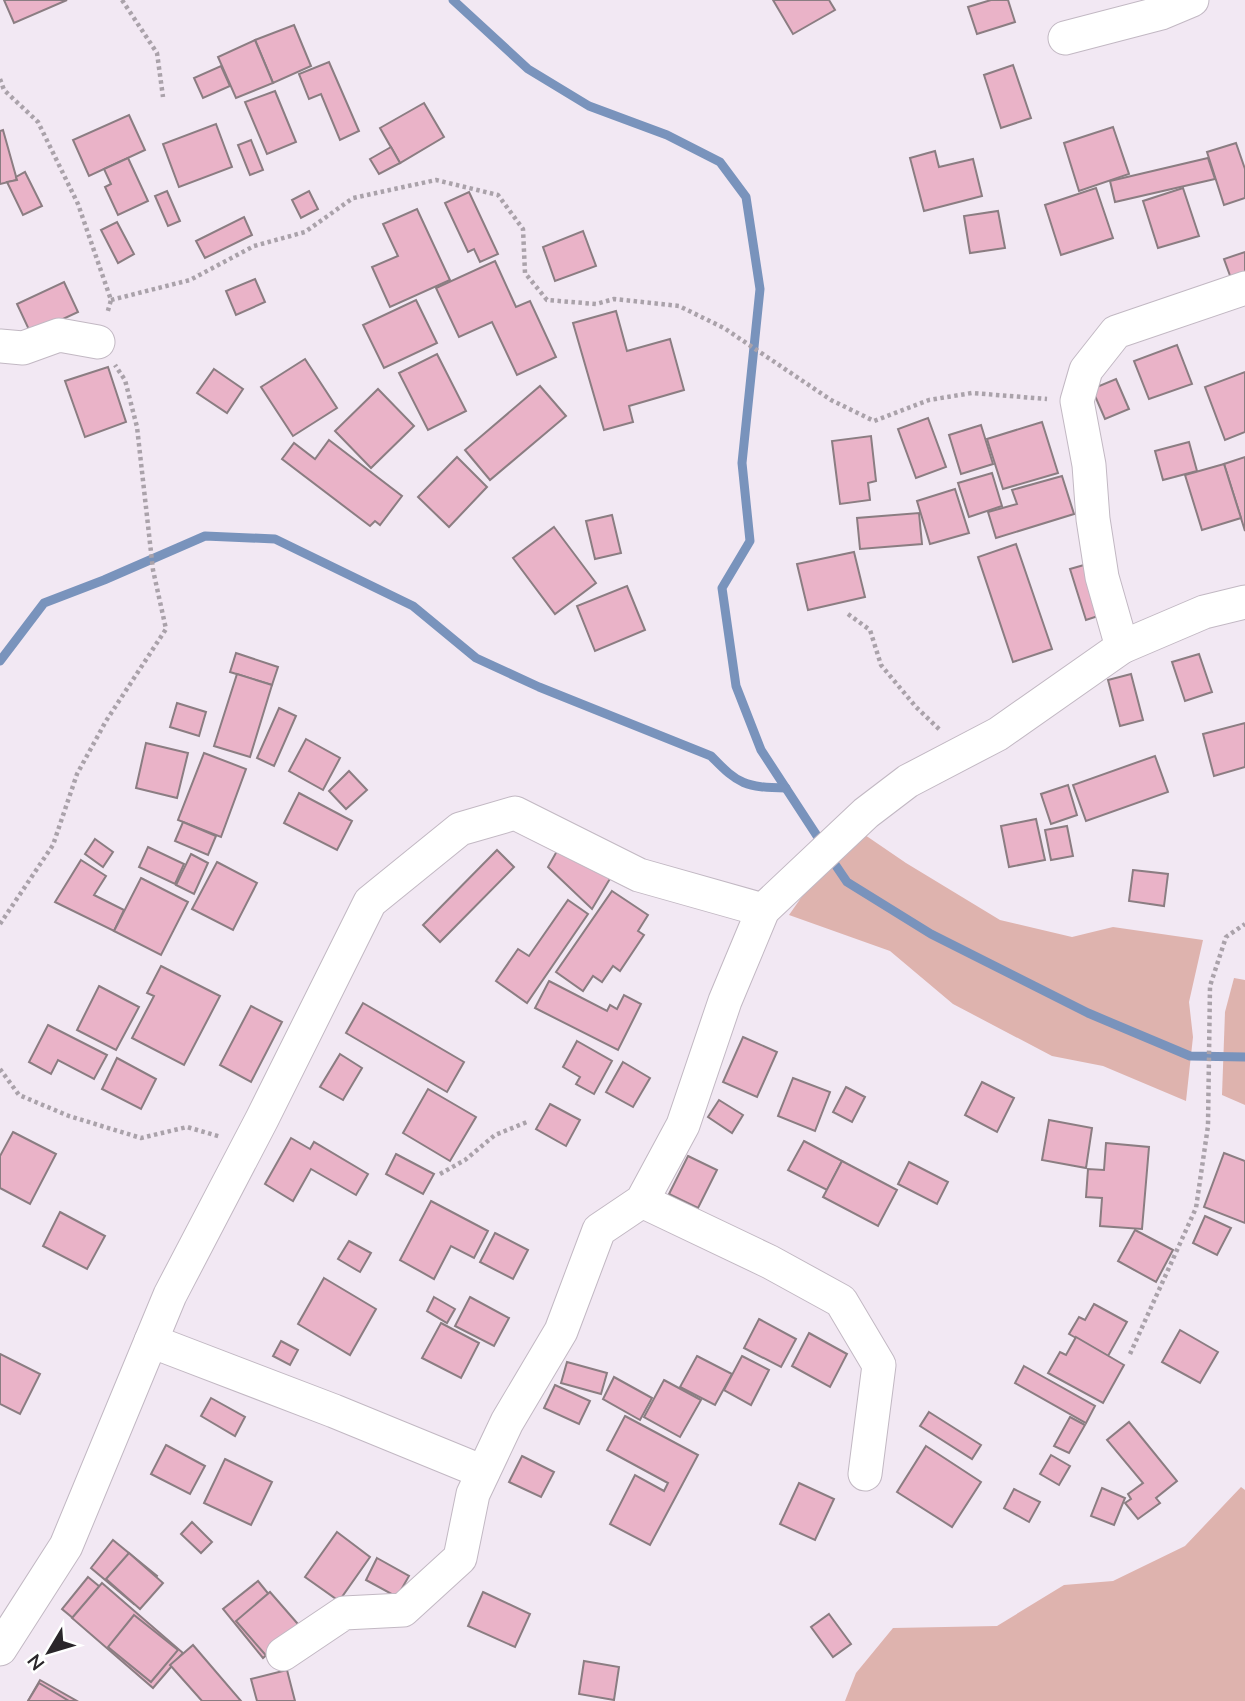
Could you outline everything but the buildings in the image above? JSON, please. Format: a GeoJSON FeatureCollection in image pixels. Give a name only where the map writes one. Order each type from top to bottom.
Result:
{"type":"FeatureCollection","features":[{"type":"Feature","properties":{"kind":"street"},"geometry":{"type":"LineString","coordinates":[[1065,38],[1161,13],[1192,0]]}},
{"type":"Feature","properties":{"kind":"street"},"geometry":{"type":"LineString","coordinates":[[1122,647],[1102,577],[1093,519],[1089,465],[1077,401],[1086,370],[1116,332],[1245,288]]}},
{"type":"Feature","properties":{"kind":"street"},"geometry":{"type":"LineString","coordinates":[[0,346],[23,348],[59,335],[98,342]]}},
{"type":"Feature","properties":{"kind":"street"},"geometry":{"type":"LineString","coordinates":[[283,1654],[344,1613],[403,1610],[460,1558],[473,1494],[507,1422],[561,1331],[599,1230],[642,1201],[682,1125],[724,1001],[763,910],[866,813],[908,781],[998,734],[1122,647],[1204,612],[1245,602]]}},
{"type":"Feature","properties":{"kind":"street"},"geometry":{"type":"LineString","coordinates":[[0,1649],[66,1546],[170,1295],[370,902],[460,829],[515,813],[639,875],[763,910]]}},
{"type":"Feature","properties":{"kind":"street"},"geometry":{"type":"LineString","coordinates":[[642,1201],[770,1262],[841,1301],[879,1365],[866,1474]]}},
{"type":"Feature","properties":{"kind":"street"},"geometry":{"type":"LineString","coordinates":[[152,1341],[484,1472]]}},
{"type":"Feature","properties":{"kind":"path"},"geometry":{"type":"LineString","coordinates":[[122,0],[157,53],[163,97]]}},
{"type":"Feature","properties":{"kind":"path"},"geometry":{"type":"LineString","coordinates":[[0,79],[4,90],[38,122],[78,204],[111,300],[98,342],[125,380],[137,427],[153,570],[166,629],[106,721],[77,774],[53,845],[0,924]]}},
{"type":"Feature","properties":{"kind":"path"},"geometry":{"type":"LineString","coordinates":[[111,300],[190,280],[254,246],[305,232],[353,198],[436,180],[498,195],[523,229],[525,273],[547,300],[596,304],[614,299],[680,306],[724,328],[831,400],[874,421],[929,400],[972,393],[1077,401]]}},
{"type":"Feature","properties":{"kind":"path"},"geometry":{"type":"LineString","coordinates":[[848,614],[870,630],[881,665],[916,707],[963,752]]}},
{"type":"Feature","properties":{"kind":"path"},"geometry":{"type":"LineString","coordinates":[[1130,1354],[1196,1208],[1208,1126],[1210,986],[1226,937],[1245,924]]}},
{"type":"Feature","properties":{"kind":"path"},"geometry":{"type":"LineString","coordinates":[[0,1069],[19,1095],[81,1120],[142,1138],[187,1127],[249,1144]]}},
{"type":"Feature","properties":{"kind":"path"},"geometry":{"type":"LineString","coordinates":[[440,1174],[465,1160],[495,1135],[527,1122]]}},
{"type":"Feature","properties":{"kind":"shaded area"},"geometry":{"type":"Polygon","coordinates":[[[865,835],[1000,920],[1072,937],[1113,927],[1203,940],[1189,1002],[1193,1037],[1186,1101],[1103,1066],[1052,1056],[953,1004],[890,951],[789,915],[810,885],[865,835]]]}},
{"type":"Feature","properties":{"kind":"shaded area"},"geometry":{"type":"Polygon","coordinates":[[[1234,978],[1245,980],[1245,1105],[1222,1095],[1225,1012],[1234,978]]]}},
{"type":"Feature","properties":{"kind":"shaded area"},"geometry":{"type":"Polygon","coordinates":[[[1241,1487],[1245,1490],[1245,1701],[845,1701],[856,1673],[893,1628],[997,1626],[1064,1585],[1113,1581],[1185,1546],[1241,1487]]]}},
{"type":"Feature","properties":{"kind":"waterway"},"geometry":{"type":"LineString","coordinates":[[453,0],[528,69],[589,106],[667,135],[720,162],[746,197],[760,289],[742,463],[750,541],[722,588],[736,686],[761,750],[823,845]]}},
{"type":"Feature","properties":{"kind":"waterway"},"geometry":{"type":"LineString","coordinates":[[0,661],[44,603],[205,536],[275,539],[413,606],[476,658],[539,687],[711,756],[736,779],[761,787],[786,788]]}},
{"type":"Feature","properties":{"kind":"waterway"},"geometry":{"type":"LineString","coordinates":[[830,857],[847,882],[931,934],[1088,1013],[1190,1056],[1245,1057]]}}]}
